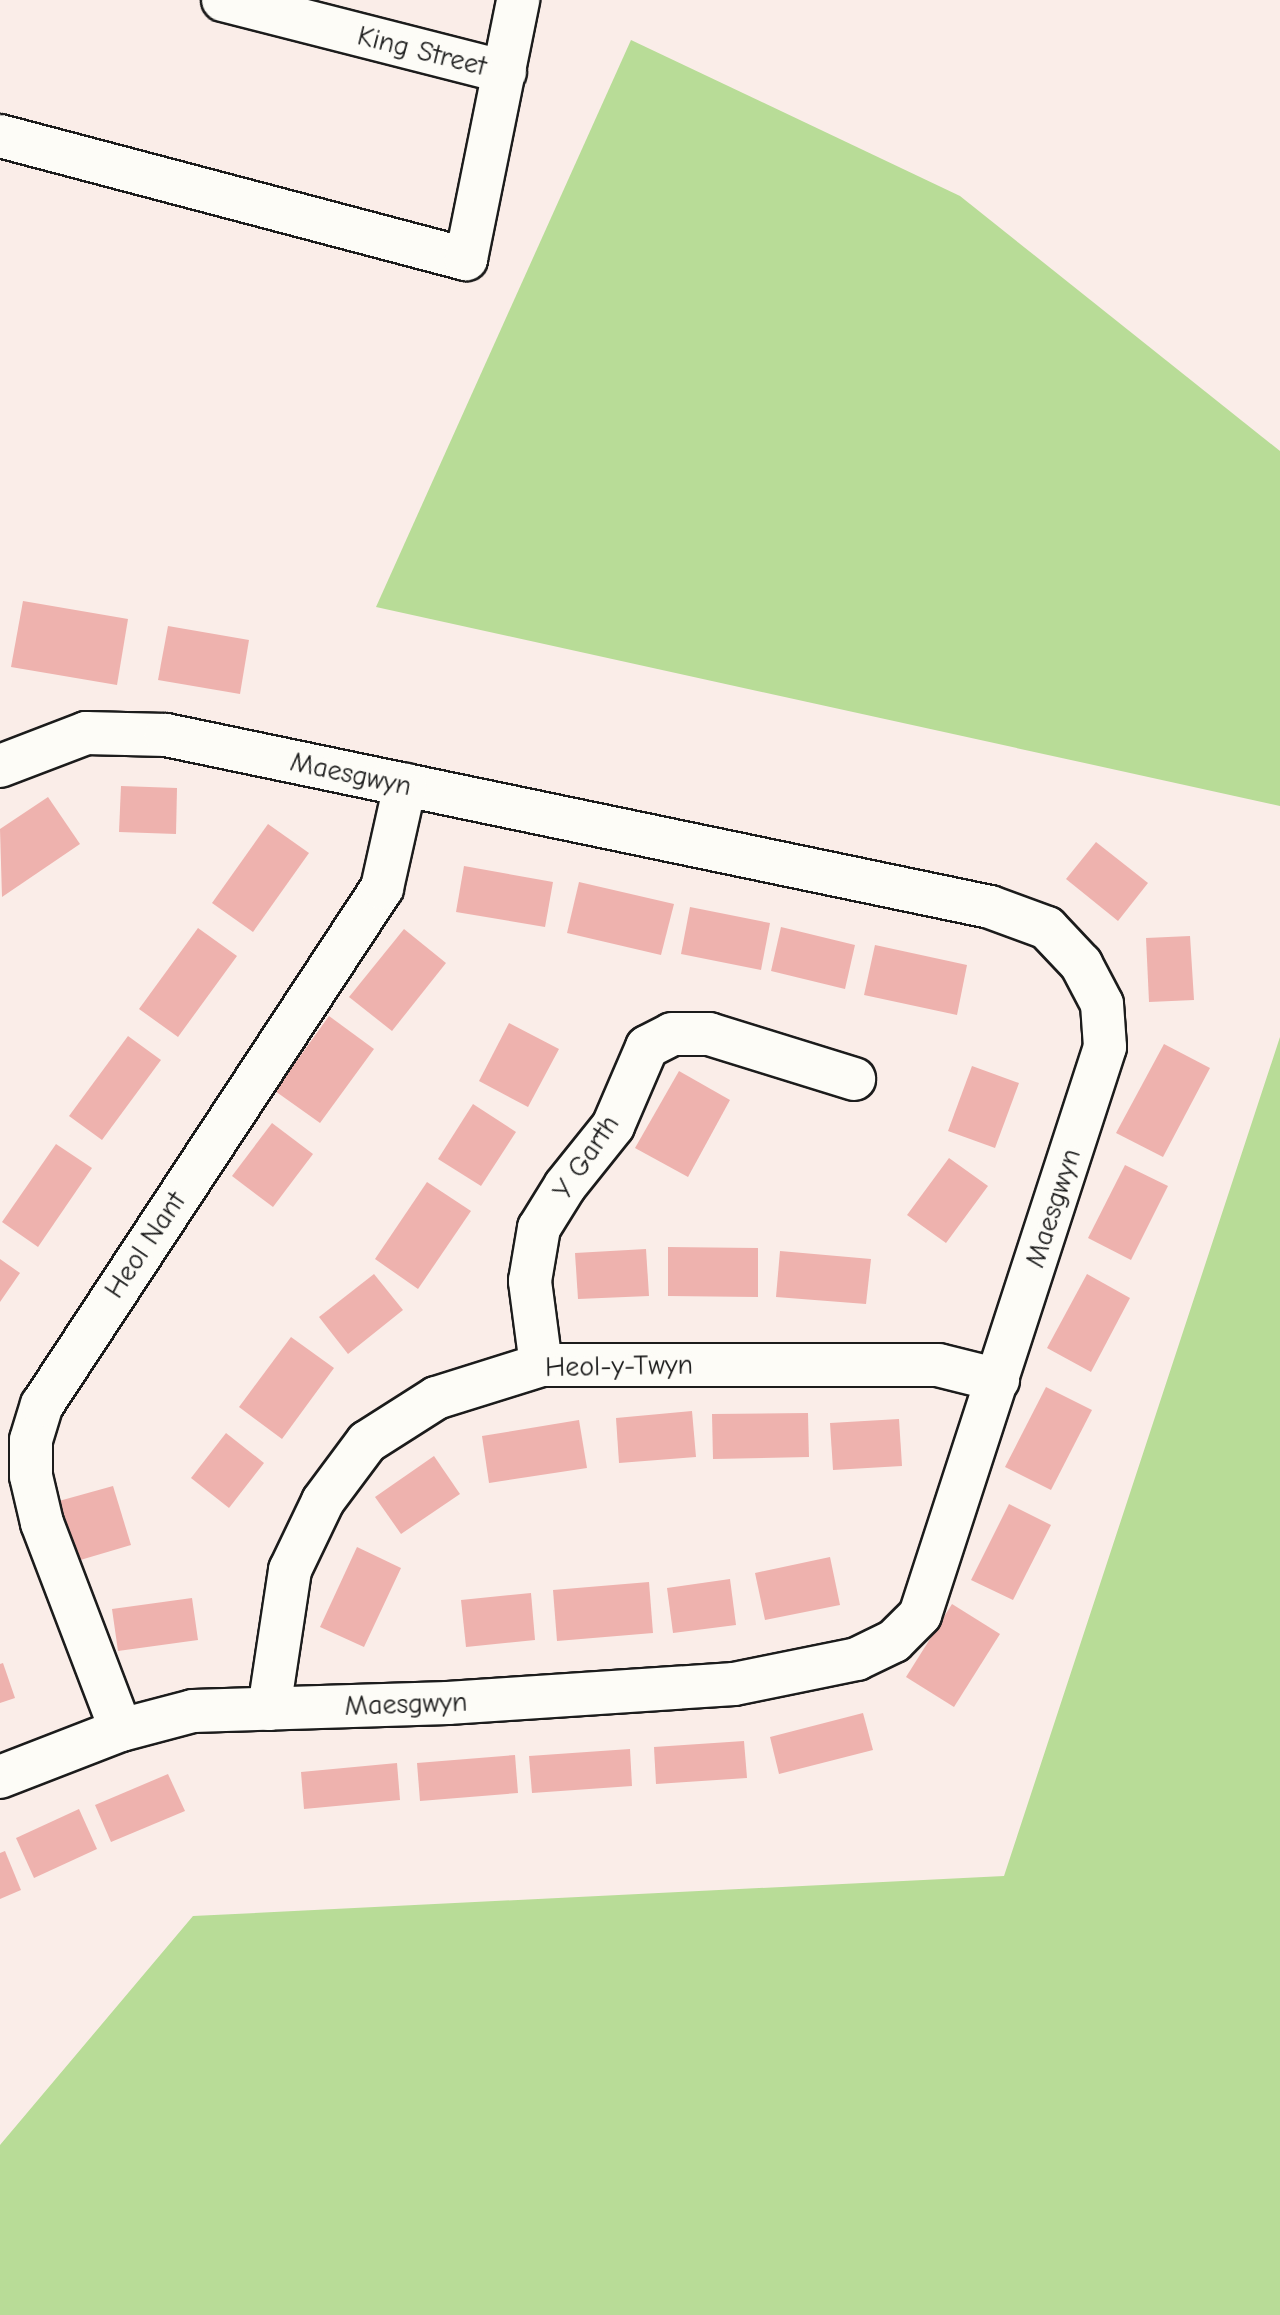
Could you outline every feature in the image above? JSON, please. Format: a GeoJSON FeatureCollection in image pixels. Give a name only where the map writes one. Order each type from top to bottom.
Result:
{"type":"FeatureCollection","features":[{"type":"Feature","properties":{"kind":"street","name":"King Street"},"geometry":{"type":"LineString","coordinates":[[223,0],[505,72]]}},
{"type":"Feature","properties":{"kind":"street"},"geometry":{"type":"LineString","coordinates":[[0,136],[466,258],[518,0]]}},
{"type":"Feature","properties":{"kind":"street","name":"Maesgwyn"},"geometry":{"type":"LineString","coordinates":[[0,1777],[121,1730],[193,1711],[734,1684],[857,1659],[894,1640],[920,1615],[1105,1047],[1102,1004],[1081,964],[1047,928],[990,908],[166,735],[86,733],[1,764]]}},
{"type":"Feature","properties":{"kind":"street","name":"Heol Nant"},"geometry":{"type":"LineString","coordinates":[[121,1730],[42,1523],[30,1476],[31,1440],[42,1404],[382,888],[405,785]]}},
{"type":"Feature","properties":{"kind":"street","name":"Y Garth"},"geometry":{"type":"LineString","coordinates":[[540,1365],[530,1281],[540,1228],[565,1186],[613,1126],[647,1047],[672,1034],[709,1034],[854,1079]]}},
{"type":"Feature","properties":{"kind":"street","name":"Heol-y-Twyn"},"geometry":{"type":"LineString","coordinates":[[269,1709],[290,1570],[323,1501],[367,1442],[436,1398],[540,1365],[938,1365],[998,1380]]}},
{"type":"Feature","properties":{"kind":"green space"},"geometry":{"type":"Polygon","coordinates":[[[631,40],[960,196],[1280,451],[1280,806],[376,607],[631,40]]]}},
{"type":"Feature","properties":{"kind":"green space"},"geometry":{"type":"Polygon","coordinates":[[[1280,1037],[1280,2315],[0,2315],[0,2145],[193,1916],[1004,1876],[1280,1037]]]}},
{"type":"Feature","properties":{"kind":"building"},"geometry":{"type":"Polygon","coordinates":[[[23,601],[128,619],[117,685],[11,667],[23,601]]]}},
{"type":"Feature","properties":{"kind":"building"},"geometry":{"type":"Polygon","coordinates":[[[168,626],[249,640],[240,694],[158,680],[168,626]]]}},
{"type":"Feature","properties":{"kind":"building"},"geometry":{"type":"Polygon","coordinates":[[[121,786],[177,788],[176,834],[119,832],[121,786]]]}},
{"type":"Feature","properties":{"kind":"building"},"geometry":{"type":"Polygon","coordinates":[[[48,797],[80,844],[2,897],[0,829],[48,797]]]}},
{"type":"Feature","properties":{"kind":"building"},"geometry":{"type":"Polygon","coordinates":[[[268,824],[309,853],[253,932],[212,903],[268,824]]]}},
{"type":"Feature","properties":{"kind":"building"},"geometry":{"type":"Polygon","coordinates":[[[1096,842],[1148,883],[1118,921],[1066,879],[1096,842]]]}},
{"type":"Feature","properties":{"kind":"building"},"geometry":{"type":"Polygon","coordinates":[[[464,866],[553,882],[545,927],[456,912],[464,866]]]}},
{"type":"Feature","properties":{"kind":"building"},"geometry":{"type":"Polygon","coordinates":[[[579,882],[674,904],[661,955],[567,933],[579,882]]]}},
{"type":"Feature","properties":{"kind":"building"},"geometry":{"type":"Polygon","coordinates":[[[690,907],[770,923],[761,970],[681,954],[690,907]]]}},
{"type":"Feature","properties":{"kind":"building"},"geometry":{"type":"Polygon","coordinates":[[[781,927],[855,945],[845,989],[771,971],[781,927]]]}},
{"type":"Feature","properties":{"kind":"building"},"geometry":{"type":"Polygon","coordinates":[[[198,928],[237,956],[178,1037],[139,1009],[198,928]]]}},
{"type":"Feature","properties":{"kind":"building"},"geometry":{"type":"Polygon","coordinates":[[[404,929],[446,963],[392,1031],[349,997],[404,929]]]}},
{"type":"Feature","properties":{"kind":"building"},"geometry":{"type":"Polygon","coordinates":[[[1190,936],[1194,1000],[1149,1002],[1146,938],[1190,936]]]}},
{"type":"Feature","properties":{"kind":"building"},"geometry":{"type":"Polygon","coordinates":[[[875,945],[967,965],[957,1015],[864,995],[875,945]]]}},
{"type":"Feature","properties":{"kind":"building"},"geometry":{"type":"Polygon","coordinates":[[[329,1016],[374,1049],[320,1123],[275,1091],[329,1016]]]}},
{"type":"Feature","properties":{"kind":"building"},"geometry":{"type":"Polygon","coordinates":[[[509,1023],[559,1049],[528,1107],[479,1081],[509,1023]]]}},
{"type":"Feature","properties":{"kind":"building"},"geometry":{"type":"Polygon","coordinates":[[[128,1036],[161,1060],[102,1140],[69,1116],[128,1036]]]}},
{"type":"Feature","properties":{"kind":"building"},"geometry":{"type":"Polygon","coordinates":[[[1164,1044],[1210,1068],[1163,1157],[1116,1133],[1164,1044]]]}},
{"type":"Feature","properties":{"kind":"building"},"geometry":{"type":"Polygon","coordinates":[[[972,1066],[1019,1083],[995,1148],[948,1131],[972,1066]]]}},
{"type":"Feature","properties":{"kind":"building"},"geometry":{"type":"Polygon","coordinates":[[[679,1071],[730,1100],[688,1177],[635,1148],[679,1071]]]}},
{"type":"Feature","properties":{"kind":"building"},"geometry":{"type":"Polygon","coordinates":[[[473,1104],[516,1132],[481,1186],[438,1159],[473,1104]]]}},
{"type":"Feature","properties":{"kind":"building"},"geometry":{"type":"Polygon","coordinates":[[[272,1123],[313,1154],[273,1207],[232,1176],[272,1123]]]}},
{"type":"Feature","properties":{"kind":"building"},"geometry":{"type":"Polygon","coordinates":[[[56,1144],[92,1168],[38,1247],[2,1222],[56,1144]]]}},
{"type":"Feature","properties":{"kind":"building"},"geometry":{"type":"Polygon","coordinates":[[[949,1158],[988,1186],[946,1243],[907,1215],[949,1158]]]}},
{"type":"Feature","properties":{"kind":"building"},"geometry":{"type":"Polygon","coordinates":[[[1125,1165],[1168,1186],[1131,1260],[1088,1238],[1125,1165]]]}},
{"type":"Feature","properties":{"kind":"building"},"geometry":{"type":"Polygon","coordinates":[[[427,1182],[471,1211],[418,1289],[375,1259],[427,1182]]]}},
{"type":"Feature","properties":{"kind":"building"},"geometry":{"type":"Polygon","coordinates":[[[668,1247],[758,1248],[758,1297],[668,1296],[668,1247]]]}},
{"type":"Feature","properties":{"kind":"building"},"geometry":{"type":"Polygon","coordinates":[[[646,1249],[649,1296],[578,1299],[575,1253],[646,1249]]]}},
{"type":"Feature","properties":{"kind":"building"},"geometry":{"type":"Polygon","coordinates":[[[780,1251],[871,1259],[866,1304],[776,1297],[780,1251]]]}},
{"type":"Feature","properties":{"kind":"building"},"geometry":{"type":"Polygon","coordinates":[[[0,1259],[20,1273],[0,1302],[0,1259]]]}},
{"type":"Feature","properties":{"kind":"building"},"geometry":{"type":"Polygon","coordinates":[[[374,1274],[403,1310],[348,1354],[319,1317],[374,1274]]]}},
{"type":"Feature","properties":{"kind":"building"},"geometry":{"type":"Polygon","coordinates":[[[1087,1274],[1130,1298],[1091,1372],[1047,1348],[1087,1274]]]}},
{"type":"Feature","properties":{"kind":"building"},"geometry":{"type":"Polygon","coordinates":[[[291,1337],[334,1368],[282,1439],[239,1407],[291,1337]]]}},
{"type":"Feature","properties":{"kind":"building"},"geometry":{"type":"Polygon","coordinates":[[[1046,1387],[1092,1410],[1051,1490],[1005,1467],[1046,1387]]]}},
{"type":"Feature","properties":{"kind":"building"},"geometry":{"type":"Polygon","coordinates":[[[692,1411],[696,1457],[619,1463],[616,1418],[692,1411]]]}},
{"type":"Feature","properties":{"kind":"building"},"geometry":{"type":"Polygon","coordinates":[[[808,1413],[809,1457],[713,1459],[712,1414],[808,1413]]]}},
{"type":"Feature","properties":{"kind":"building"},"geometry":{"type":"Polygon","coordinates":[[[899,1419],[902,1466],[833,1470],[830,1423],[899,1419]]]}},
{"type":"Feature","properties":{"kind":"building"},"geometry":{"type":"Polygon","coordinates":[[[579,1420],[587,1468],[489,1483],[482,1436],[579,1420]]]}},
{"type":"Feature","properties":{"kind":"building"},"geometry":{"type":"Polygon","coordinates":[[[226,1433],[264,1463],[229,1508],[191,1478],[226,1433]]]}},
{"type":"Feature","properties":{"kind":"building"},"geometry":{"type":"Polygon","coordinates":[[[434,1456],[460,1494],[401,1534],[375,1497],[434,1456]]]}},
{"type":"Feature","properties":{"kind":"building"},"geometry":{"type":"Polygon","coordinates":[[[113,1486],[131,1545],[77,1561],[59,1501],[113,1486]]]}},
{"type":"Feature","properties":{"kind":"building"},"geometry":{"type":"Polygon","coordinates":[[[1009,1504],[1051,1525],[1013,1600],[971,1580],[1009,1504]]]}},
{"type":"Feature","properties":{"kind":"building"},"geometry":{"type":"Polygon","coordinates":[[[357,1547],[401,1568],[364,1647],[320,1627],[357,1547]]]}},
{"type":"Feature","properties":{"kind":"building"},"geometry":{"type":"Polygon","coordinates":[[[830,1557],[840,1605],[765,1620],[755,1573],[830,1557]]]}},
{"type":"Feature","properties":{"kind":"building"},"geometry":{"type":"Polygon","coordinates":[[[730,1579],[736,1625],[673,1633],[667,1588],[730,1579]]]}},
{"type":"Feature","properties":{"kind":"building"},"geometry":{"type":"Polygon","coordinates":[[[649,1582],[653,1633],[557,1641],[553,1590],[649,1582]]]}},
{"type":"Feature","properties":{"kind":"building"},"geometry":{"type":"Polygon","coordinates":[[[531,1593],[535,1640],[466,1647],[461,1600],[531,1593]]]}},
{"type":"Feature","properties":{"kind":"building"},"geometry":{"type":"Polygon","coordinates":[[[192,1598],[198,1640],[118,1651],[112,1609],[192,1598]]]}},
{"type":"Feature","properties":{"kind":"building"},"geometry":{"type":"Polygon","coordinates":[[[952,1604],[1000,1634],[954,1707],[906,1677],[952,1604]]]}},
{"type":"Feature","properties":{"kind":"building"},"geometry":{"type":"Polygon","coordinates":[[[3,1663],[15,1698],[0,1703],[0,1664],[3,1663]]]}},
{"type":"Feature","properties":{"kind":"building"},"geometry":{"type":"Polygon","coordinates":[[[863,1713],[873,1750],[779,1774],[770,1737],[863,1713]]]}},
{"type":"Feature","properties":{"kind":"building"},"geometry":{"type":"Polygon","coordinates":[[[744,1741],[747,1778],[656,1784],[654,1747],[744,1741]]]}},
{"type":"Feature","properties":{"kind":"building"},"geometry":{"type":"Polygon","coordinates":[[[630,1749],[632,1786],[532,1793],[529,1756],[630,1749]]]}},
{"type":"Feature","properties":{"kind":"building"},"geometry":{"type":"Polygon","coordinates":[[[515,1755],[518,1793],[420,1801],[417,1763],[515,1755]]]}},
{"type":"Feature","properties":{"kind":"building"},"geometry":{"type":"Polygon","coordinates":[[[397,1763],[400,1800],[304,1809],[301,1772],[397,1763]]]}},
{"type":"Feature","properties":{"kind":"building"},"geometry":{"type":"Polygon","coordinates":[[[168,1774],[185,1811],[111,1842],[95,1805],[168,1774]]]}},
{"type":"Feature","properties":{"kind":"building"},"geometry":{"type":"Polygon","coordinates":[[[79,1809],[97,1849],[34,1878],[16,1838],[79,1809]]]}},
{"type":"Feature","properties":{"kind":"building"},"geometry":{"type":"Polygon","coordinates":[[[5,1851],[21,1890],[0,1899],[0,1853],[5,1851]]]}}]}
